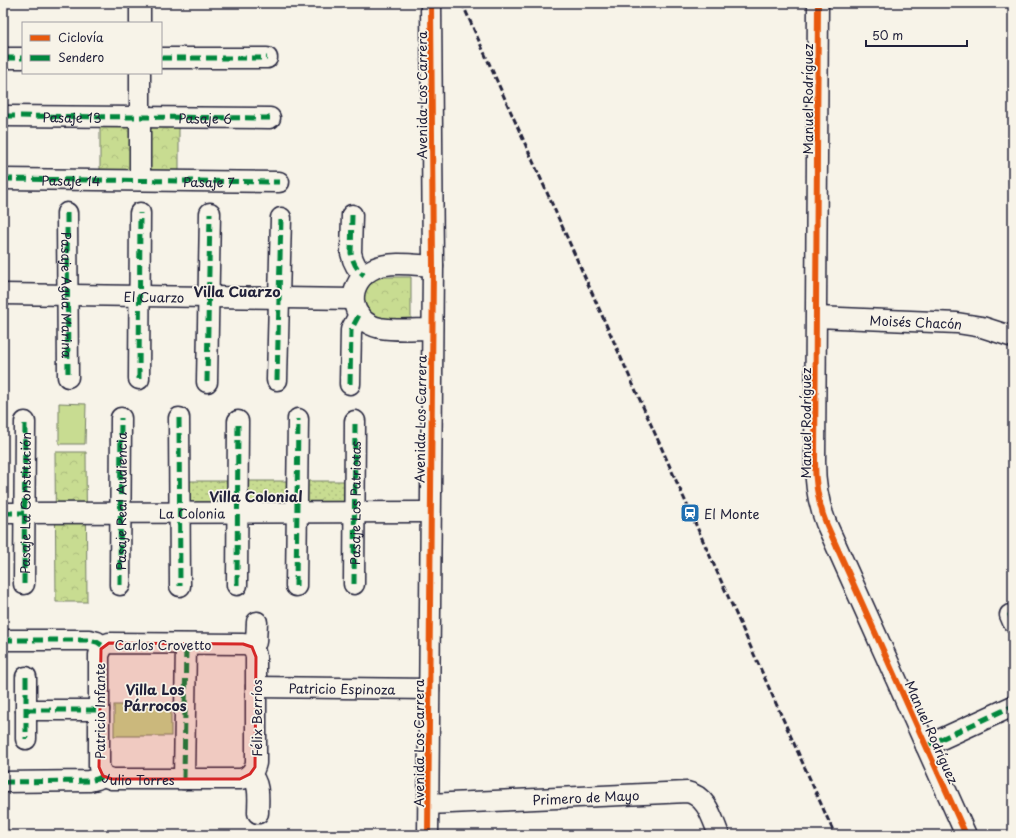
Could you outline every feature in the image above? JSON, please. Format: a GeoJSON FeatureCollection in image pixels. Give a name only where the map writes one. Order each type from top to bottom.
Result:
{"type":"FeatureCollection","features":[{"type":"Feature","properties":{"kind":"street"},"geometry":{"type":"LineString","coordinates":[[140,3],[140,22]]}},
{"type":"Feature","properties":{"kind":"street","name":"Avenida Los Carrera"},"geometry":{"type":"LineString","coordinates":[[428,835],[433,266],[431,3]]}},
{"type":"Feature","properties":{"kind":"street","name":"Manuel Rodríguez"},"geometry":{"type":"LineString","coordinates":[[818,3],[815,478],[821,509],[966,835]]}},
{"type":"Feature","properties":{"kind":"street"},"geometry":{"type":"LineString","coordinates":[[162,58],[267,58]]}},
{"type":"Feature","properties":{"kind":"street"},"geometry":{"type":"LineString","coordinates":[[140,74],[140,180]]}},
{"type":"Feature","properties":{"kind":"street","name":"Pasaje 13"},"geometry":{"type":"LineString","coordinates":[[5,116],[140,117]]}},
{"type":"Feature","properties":{"kind":"street","name":"Pasaje 6"},"geometry":{"type":"LineString","coordinates":[[140,117],[270,118]]}},
{"type":"Feature","properties":{"kind":"street","name":"Pasaje 14"},"geometry":{"type":"LineString","coordinates":[[3,178],[140,180]]}},
{"type":"Feature","properties":{"kind":"street","name":"Pasaje 7"},"geometry":{"type":"LineString","coordinates":[[140,180],[279,182]]}},
{"type":"Feature","properties":{"kind":"street"},"geometry":{"type":"LineString","coordinates":[[138,379],[140,213]]}},
{"type":"Feature","properties":{"kind":"street"},"geometry":{"type":"LineString","coordinates":[[206,382],[210,213]]}},
{"type":"Feature","properties":{"kind":"street","name":"Pasaje Agua Marina"},"geometry":{"type":"LineString","coordinates":[[68,214],[68,377]]}},
{"type":"Feature","properties":{"kind":"street"},"geometry":{"type":"LineString","coordinates":[[352,215],[352,258],[358,270],[364,274]]}},
{"type":"Feature","properties":{"kind":"street"},"geometry":{"type":"LineString","coordinates":[[277,380],[280,218]]}},
{"type":"Feature","properties":{"kind":"street"},"geometry":{"type":"LineString","coordinates":[[432,329],[380,328],[365,321],[356,307],[353,292],[364,274],[376,267],[383,265],[433,266]]}},
{"type":"Feature","properties":{"kind":"street","name":"El Cuarzo"},"geometry":{"type":"LineString","coordinates":[[3,294],[279,298],[356,307]]}},
{"type":"Feature","properties":{"kind":"street"},"geometry":{"type":"LineString","coordinates":[[350,384],[351,330],[356,307]]}},
{"type":"Feature","properties":{"kind":"street","name":"Moisés Chacón"},"geometry":{"type":"LineString","coordinates":[[817,317],[957,323],[982,327],[1013,336]]}},
{"type":"Feature","properties":{"kind":"street","name":"Pasaje Real Audiencia"},"geometry":{"type":"LineString","coordinates":[[120,585],[121,418]]}},
{"type":"Feature","properties":{"kind":"street"},"geometry":{"type":"LineString","coordinates":[[179,418],[180,586]]}},
{"type":"Feature","properties":{"kind":"street"},"geometry":{"type":"LineString","coordinates":[[296,586],[298,419]]}},
{"type":"Feature","properties":{"kind":"street"},"geometry":{"type":"LineString","coordinates":[[237,585],[238,421]]}},
{"type":"Feature","properties":{"kind":"street","name":"Pasaje Los Patriotas"},"geometry":{"type":"LineString","coordinates":[[354,584],[355,421]]}},
{"type":"Feature","properties":{"kind":"street","name":"Pasaje La Constitución"},"geometry":{"type":"LineString","coordinates":[[24,422],[24,584]]}},
{"type":"Feature","properties":{"kind":"street","name":"La Colonia"},"geometry":{"type":"LineString","coordinates":[[3,513],[430,512]]}},
{"type":"Feature","properties":{"kind":"street"},"geometry":{"type":"LineString","coordinates":[[1013,615],[1010,615],[1013,622]]}},
{"type":"Feature","properties":{"kind":"street","name":"Félix Berríos"},"geometry":{"type":"LineString","coordinates":[[257,622],[256,638],[252,647],[256,653],[256,763],[250,774],[258,787],[258,812]]}},
{"type":"Feature","properties":{"kind":"street","name":"Carlos Crovetto"},"geometry":{"type":"LineString","coordinates":[[3,640],[90,640],[103,646],[109,643],[246,644],[252,647]]}},
{"type":"Feature","properties":{"kind":"street"},"geometry":{"type":"LineString","coordinates":[[184,779],[186,644]]}},
{"type":"Feature","properties":{"kind":"street","name":"Patricio Infante"},"geometry":{"type":"LineString","coordinates":[[103,646],[99,655],[99,767],[103,776]]}},
{"type":"Feature","properties":{"kind":"street"},"geometry":{"type":"LineString","coordinates":[[26,677],[26,739]]}},
{"type":"Feature","properties":{"kind":"street","name":"Patricio Espinoza"},"geometry":{"type":"LineString","coordinates":[[256,688],[429,689]]}},
{"type":"Feature","properties":{"kind":"street"},"geometry":{"type":"LineString","coordinates":[[926,746],[1013,706]]}},
{"type":"Feature","properties":{"kind":"street"},"geometry":{"type":"LineString","coordinates":[[26,710],[99,710]]}},
{"type":"Feature","properties":{"kind":"street","name":"Julio Torres"},"geometry":{"type":"LineString","coordinates":[[3,782],[90,781],[103,776],[112,779],[240,779],[250,774]]}},
{"type":"Feature","properties":{"kind":"street","name":"Primero de Mayo"},"geometry":{"type":"LineString","coordinates":[[429,804],[687,792],[696,795],[704,802],[719,835]]}},
{"type":"Feature","properties":{"kind":"highlighted area"},"geometry":{"type":"Polygon","coordinates":[[[109,643],[243,644],[252,647],[256,657],[255,767],[250,774],[240,779],[112,779],[103,776],[99,767],[101,649],[109,643]]]}},
{"type":"Feature","properties":{"kind":"green space"},"geometry":{"type":"Polygon","coordinates":[[[100,124],[179,124],[179,173],[100,173],[100,124]]]}},
{"type":"Feature","properties":{"kind":"green space"},"geometry":{"type":"Polygon","coordinates":[[[380,277],[411,277],[411,318],[381,319],[369,310],[366,306],[364,297],[365,289],[369,283],[380,277]]]}},
{"type":"Feature","properties":{"kind":"green space"},"geometry":{"type":"Polygon","coordinates":[[[59,403],[86,404],[85,444],[59,444],[59,403]]]}},
{"type":"Feature","properties":{"kind":"green space"},"geometry":{"type":"Polygon","coordinates":[[[55,452],[86,452],[87,602],[56,602],[55,452]]]}},
{"type":"Feature","properties":{"kind":"green space"},"geometry":{"type":"Polygon","coordinates":[[[185,481],[347,481],[347,498],[342,503],[185,503],[185,481]]]}},
{"type":"Feature","properties":{"kind":"green space"},"geometry":{"type":"Polygon","coordinates":[[[114,705],[171,705],[171,736],[114,736],[114,705]]]}},
{"type":"Feature","properties":{"kind":"railway"},"geometry":{"type":"LineString","coordinates":[[462,3],[835,835]]}},
{"type":"Feature","properties":{"kind":"marked path"},"geometry":{"type":"LineString","coordinates":[[5,58],[22,58]]}},
{"type":"Feature","properties":{"kind":"marked path"},"geometry":{"type":"LineString","coordinates":[[162,58],[267,58]]}},
{"type":"Feature","properties":{"kind":"marked path"},"geometry":{"type":"LineString","coordinates":[[5,116],[270,118]]}},
{"type":"Feature","properties":{"kind":"marked path"},"geometry":{"type":"LineString","coordinates":[[3,179],[279,182]]}},
{"type":"Feature","properties":{"kind":"marked path"},"geometry":{"type":"LineString","coordinates":[[67,213],[68,377]]}},
{"type":"Feature","properties":{"kind":"marked path"},"geometry":{"type":"LineString","coordinates":[[139,379],[140,213]]}},
{"type":"Feature","properties":{"kind":"marked path"},"geometry":{"type":"LineString","coordinates":[[207,382],[210,213]]}},
{"type":"Feature","properties":{"kind":"marked path"},"geometry":{"type":"LineString","coordinates":[[352,215],[351,253],[355,265],[364,275]]}},
{"type":"Feature","properties":{"kind":"marked path"},"geometry":{"type":"LineString","coordinates":[[277,380],[281,218]]}},
{"type":"Feature","properties":{"kind":"marked path"},"geometry":{"type":"LineString","coordinates":[[350,384],[351,330],[359,315]]}},
{"type":"Feature","properties":{"kind":"marked path"},"geometry":{"type":"LineString","coordinates":[[120,585],[121,418]]}},
{"type":"Feature","properties":{"kind":"marked path"},"geometry":{"type":"LineString","coordinates":[[179,418],[180,586]]}},
{"type":"Feature","properties":{"kind":"marked path"},"geometry":{"type":"LineString","coordinates":[[296,586],[298,419]]}},
{"type":"Feature","properties":{"kind":"marked path"},"geometry":{"type":"LineString","coordinates":[[237,585],[238,421]]}},
{"type":"Feature","properties":{"kind":"marked path"},"geometry":{"type":"LineString","coordinates":[[354,584],[355,421]]}},
{"type":"Feature","properties":{"kind":"marked path"},"geometry":{"type":"LineString","coordinates":[[24,584],[25,422]]}},
{"type":"Feature","properties":{"kind":"marked path"},"geometry":{"type":"LineString","coordinates":[[3,513],[24,513]]}},
{"type":"Feature","properties":{"kind":"marked path"},"geometry":{"type":"LineString","coordinates":[[1013,615],[1010,615],[1013,622]]}},
{"type":"Feature","properties":{"kind":"marked path"},"geometry":{"type":"LineString","coordinates":[[3,640],[89,640],[97,642],[103,646]]}},
{"type":"Feature","properties":{"kind":"marked path"},"geometry":{"type":"LineString","coordinates":[[184,779],[186,644]]}},
{"type":"Feature","properties":{"kind":"marked path"},"geometry":{"type":"LineString","coordinates":[[26,677],[26,739]]}},
{"type":"Feature","properties":{"kind":"marked path"},"geometry":{"type":"LineString","coordinates":[[926,746],[1013,706]]}},
{"type":"Feature","properties":{"kind":"marked path"},"geometry":{"type":"LineString","coordinates":[[26,710],[99,710]]}},
{"type":"Feature","properties":{"kind":"marked path"},"geometry":{"type":"LineString","coordinates":[[3,782],[89,781],[103,776]]}},
{"type":"Feature","properties":{"kind":"cycle path"},"geometry":{"type":"LineString","coordinates":[[428,835],[433,266],[431,3]]}},
{"type":"Feature","properties":{"kind":"cycle path"},"geometry":{"type":"LineString","coordinates":[[818,3],[815,461],[818,493],[826,523],[966,835]]}},
{"type":"Feature","properties":{"kind":"place","name":"El Monte"},"geometry":{"type":"Point","coordinates":[690,513]}},
{"type":"Feature","properties":{"kind":"district","name":"Villa Cuarzo"},"geometry":{"type":"Point","coordinates":[237,291]}},
{"type":"Feature","properties":{"kind":"district","name":"Villa Colonial"},"geometry":{"type":"Point","coordinates":[256,496]}},
{"type":"Feature","properties":{"kind":"district","name":"Villa Los Párrocos"},"geometry":{"type":"Point","coordinates":[155,698]}}]}
